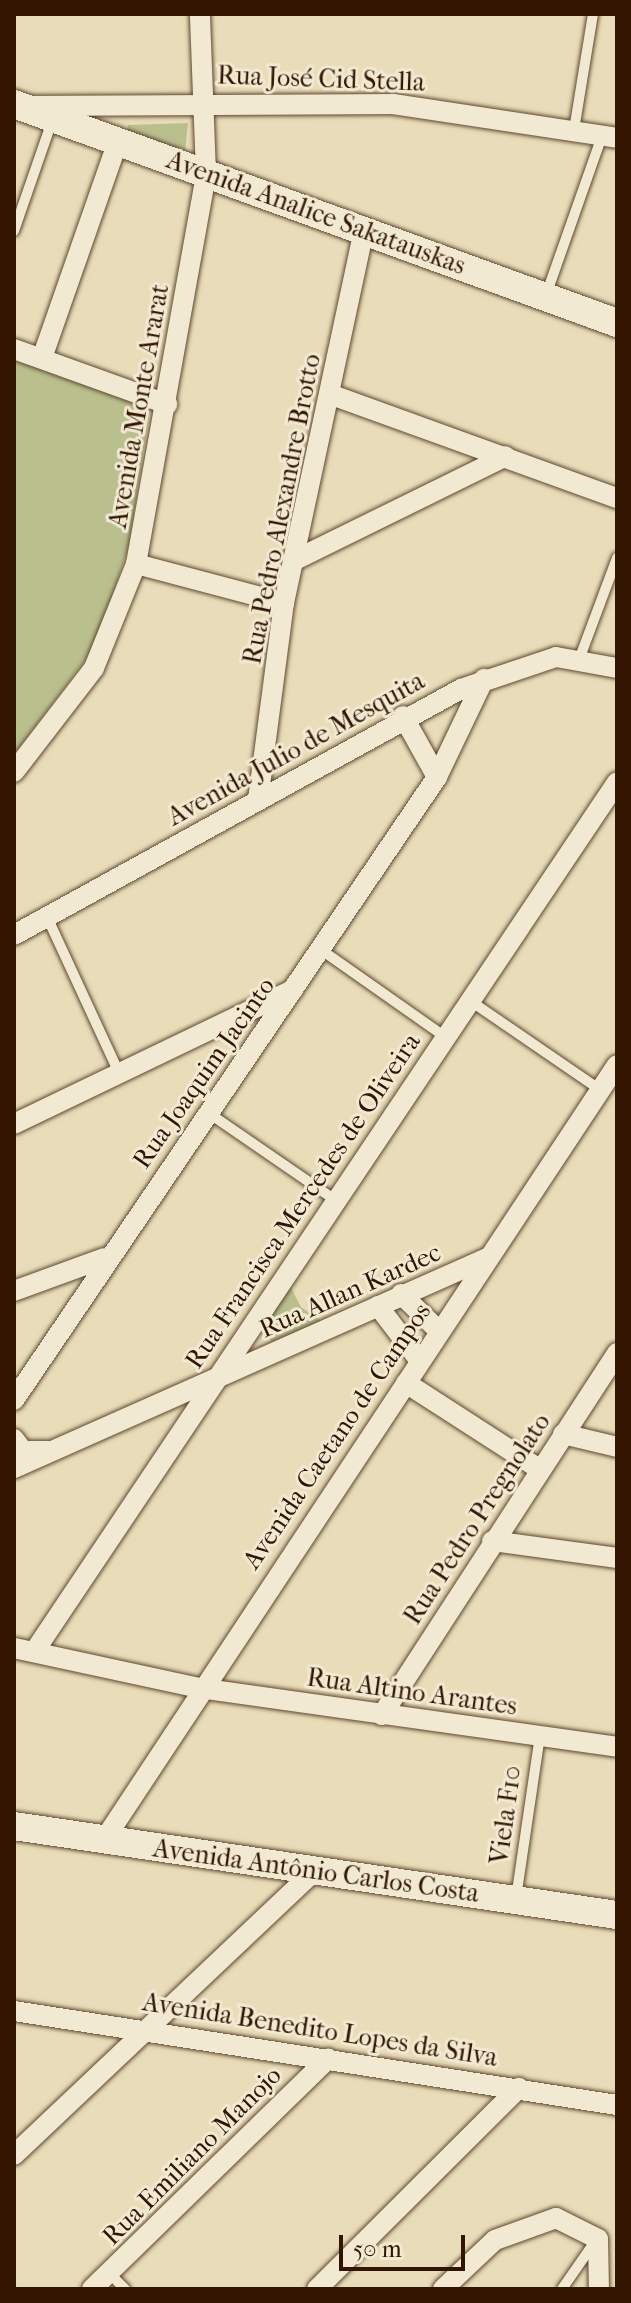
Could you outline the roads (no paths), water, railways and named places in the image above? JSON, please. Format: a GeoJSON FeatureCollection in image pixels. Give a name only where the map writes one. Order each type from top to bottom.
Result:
{"type":"FeatureCollection","features":[{"type":"Feature","properties":{"kind":"street","name":"Avenida Monte Ararat"},"geometry":{"type":"LineString","coordinates":[[14,772],[101,656],[136,564],[206,173],[200,14]]}},
{"type":"Feature","properties":{"kind":"street","name":"Rua José Cid Stella"},"geometry":{"type":"LineString","coordinates":[[18,105],[204,101],[393,104],[610,137]]}},
{"type":"Feature","properties":{"kind":"street","name":"Avenida Analice Sakatauskas"},"geometry":{"type":"LineString","coordinates":[[18,105],[617,323]]}},
{"type":"Feature","properties":{"kind":"street"},"geometry":{"type":"LineString","coordinates":[[42,358],[118,141]]}},
{"type":"Feature","properties":{"kind":"street","name":"Rua Pedro Alexandre Brotto"},"geometry":{"type":"LineString","coordinates":[[258,800],[284,603],[332,395],[364,230]]}},
{"type":"Feature","properties":{"kind":"street"},"geometry":{"type":"LineString","coordinates":[[14,349],[167,404]]}},
{"type":"Feature","properties":{"kind":"street"},"geometry":{"type":"LineString","coordinates":[[332,395],[617,498]]}},
{"type":"Feature","properties":{"kind":"street"},"geometry":{"type":"LineString","coordinates":[[293,561],[506,456]]}},
{"type":"Feature","properties":{"kind":"street"},"geometry":{"type":"LineString","coordinates":[[136,564],[284,603]]}},
{"type":"Feature","properties":{"kind":"street","name":"Avenida Julio de Mesquita"},"geometry":{"type":"LineString","coordinates":[[14,935],[403,716],[484,679],[542,659],[580,657],[617,668]]}},
{"type":"Feature","properties":{"kind":"street","name":"Rua Joaquim Jacinto"},"geometry":{"type":"LineString","coordinates":[[14,1400],[104,1258],[210,1114],[437,777],[484,679]]}},
{"type":"Feature","properties":{"kind":"street"},"geometry":{"type":"LineString","coordinates":[[403,716],[437,777]]}},
{"type":"Feature","properties":{"kind":"street","name":"Rua Francisca Mercedes de Oliveira"},"geometry":{"type":"LineString","coordinates":[[24,1650],[212,1383],[617,782]]}},
{"type":"Feature","properties":{"kind":"street"},"geometry":{"type":"LineString","coordinates":[[14,1124],[296,988]]}},
{"type":"Feature","properties":{"kind":"street","name":"Avenida Caetano de Campos"},"geometry":{"type":"LineString","coordinates":[[104,1840],[199,1688],[617,1065]]}},
{"type":"Feature","properties":{"kind":"street"},"geometry":{"type":"LineString","coordinates":[[14,1291],[104,1258]]}},
{"type":"Feature","properties":{"kind":"street","name":"Rua Allan Kardec"},"geometry":{"type":"LineString","coordinates":[[14,1468],[212,1383],[401,1294],[487,1258]]}},
{"type":"Feature","properties":{"kind":"street"},"geometry":{"type":"LineString","coordinates":[[401,1294],[439,1331]]}},
{"type":"Feature","properties":{"kind":"street"},"geometry":{"type":"LineString","coordinates":[[378,1306],[420,1361]]}},
{"type":"Feature","properties":{"kind":"street","name":"Rua Pedro Pregnolato"},"geometry":{"type":"LineString","coordinates":[[382,1715],[538,1468],[617,1353]]}},
{"type":"Feature","properties":{"kind":"street"},"geometry":{"type":"LineString","coordinates":[[406,1383],[538,1468]]}},
{"type":"Feature","properties":{"kind":"street"},"geometry":{"type":"LineString","coordinates":[[563,1434],[617,1447]]}},
{"type":"Feature","properties":{"kind":"street"},"geometry":{"type":"LineString","coordinates":[[14,1439],[23,1451],[57,1450]]}},
{"type":"Feature","properties":{"kind":"street"},"geometry":{"type":"LineString","coordinates":[[492,1541],[617,1558]]}},
{"type":"Feature","properties":{"kind":"street","name":"Rua Altino Arantes"},"geometry":{"type":"LineString","coordinates":[[24,1650],[199,1688],[617,1747]]}},
{"type":"Feature","properties":{"kind":"street","name":"Avenida Antônio Carlos Costa"},"geometry":{"type":"LineString","coordinates":[[14,1826],[617,1915]]}},
{"type":"Feature","properties":{"kind":"street"},"geometry":{"type":"LineString","coordinates":[[14,2155],[151,2029],[314,1871]]}},
{"type":"Feature","properties":{"kind":"street","name":"Avenida Benedito Lopes da Silva"},"geometry":{"type":"LineString","coordinates":[[14,2011],[151,2029],[617,2105]]}},
{"type":"Feature","properties":{"kind":"street","name":"Rua Emiliano Manojo"},"geometry":{"type":"LineString","coordinates":[[92,2289],[117,2282],[328,2059]]}},
{"type":"Feature","properties":{"kind":"street"},"geometry":{"type":"LineString","coordinates":[[327,2286],[519,2088]]}},
{"type":"Feature","properties":{"kind":"street"},"geometry":{"type":"LineString","coordinates":[[443,2289],[495,2240],[531,2221],[567,2221],[598,2239],[599,2289]]}},
{"type":"Feature","properties":{"kind":"lane"},"geometry":{"type":"LineString","coordinates":[[574,130],[593,14]]}},
{"type":"Feature","properties":{"kind":"lane"},"geometry":{"type":"LineString","coordinates":[[14,231],[54,116]]}},
{"type":"Feature","properties":{"kind":"lane"},"geometry":{"type":"LineString","coordinates":[[545,297],[610,137]]}},
{"type":"Feature","properties":{"kind":"lane"},"geometry":{"type":"LineString","coordinates":[[580,657],[617,558]]}},
{"type":"Feature","properties":{"kind":"lane"},"geometry":{"type":"LineString","coordinates":[[47,917],[119,1073]]}},
{"type":"Feature","properties":{"kind":"lane"},"geometry":{"type":"LineString","coordinates":[[320,949],[444,1036]]}},
{"type":"Feature","properties":{"kind":"lane"},"geometry":{"type":"LineString","coordinates":[[469,1000],[599,1089]]}},
{"type":"Feature","properties":{"kind":"lane"},"geometry":{"type":"LineString","coordinates":[[210,1114],[335,1200]]}},
{"type":"Feature","properties":{"kind":"lane","name":"Viela F10"},"geometry":{"type":"LineString","coordinates":[[516,1900],[540,1736]]}},
{"type":"Feature","properties":{"kind":"lane"},"geometry":{"type":"LineString","coordinates":[[562,2289],[598,2239]]}}]}
